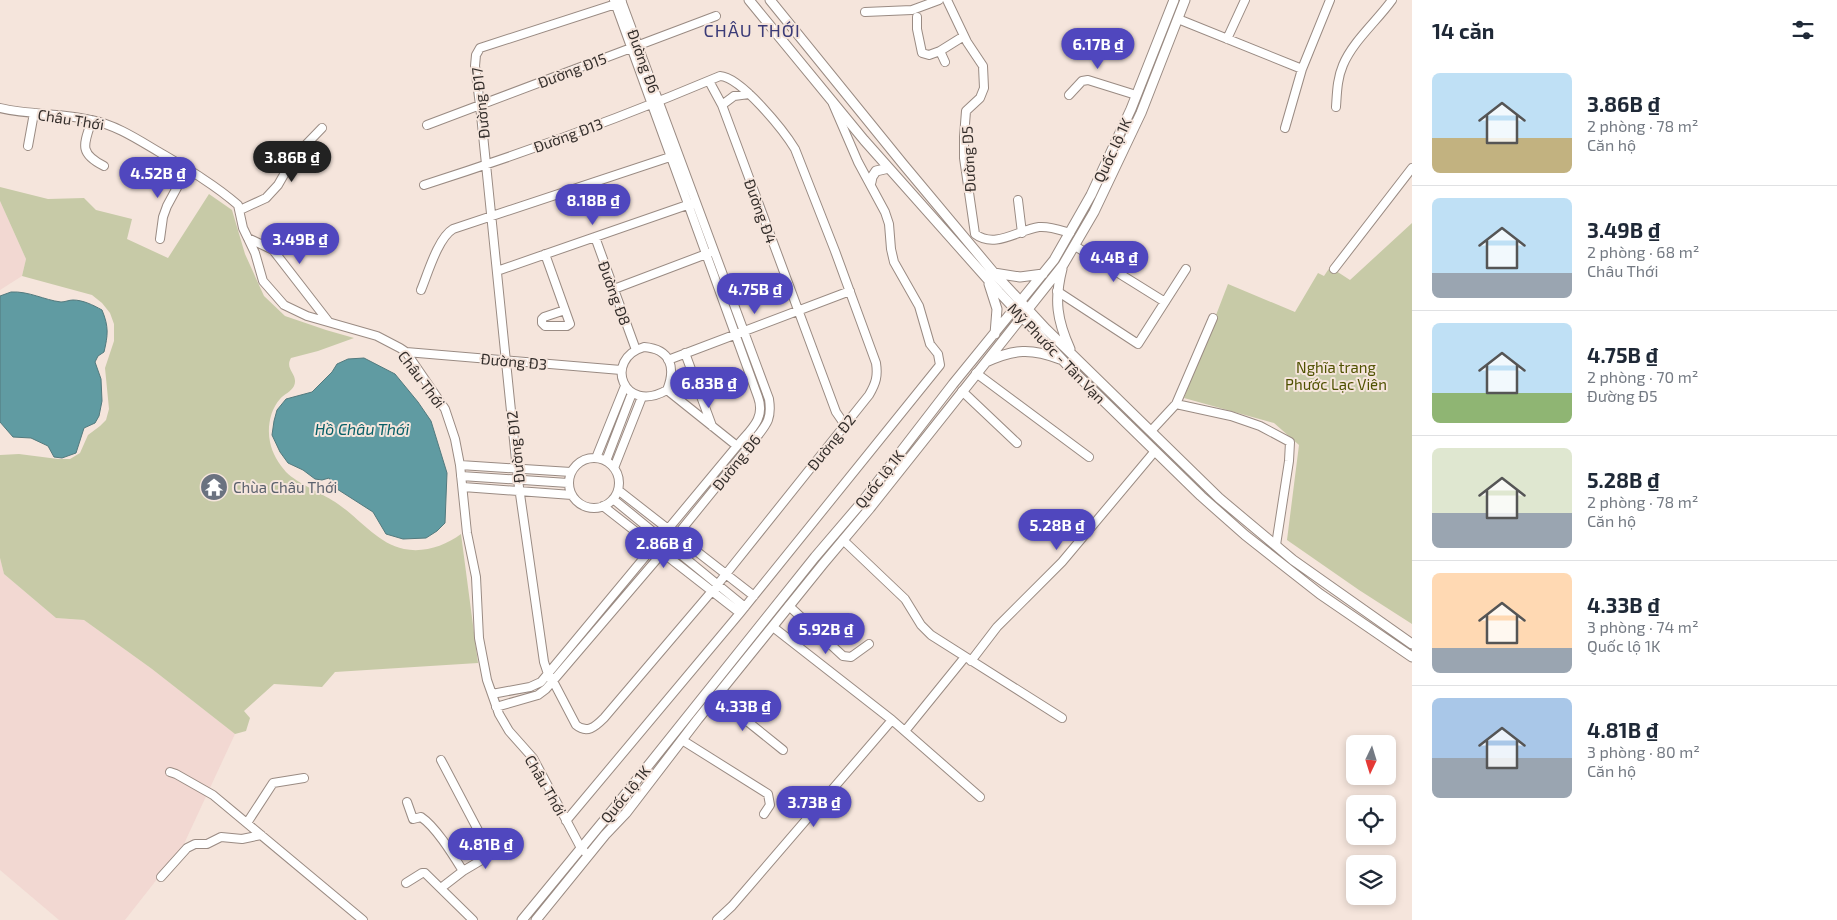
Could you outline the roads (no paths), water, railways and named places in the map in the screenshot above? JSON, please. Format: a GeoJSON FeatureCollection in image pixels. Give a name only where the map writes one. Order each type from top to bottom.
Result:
{"type":"FeatureCollection","features":[{"type":"Feature","properties":{"kind":"main road","name":"Mỹ Phước - Tân Vạn"},"geometry":{"type":"LineString","coordinates":[[749,0],[888,168],[1025,313],[1072,353],[1220,498],[1276,546],[1342,596],[1412,644]]}},
{"type":"Feature","properties":{"kind":"main road","name":"Mỹ Phước - Tân Vạn"},"geometry":{"type":"LineString","coordinates":[[770,0],[903,164],[961,232],[991,276]]}},
{"type":"Feature","properties":{"kind":"main road","name":"Quốc lộ 1K"},"geometry":{"type":"LineString","coordinates":[[522,920],[815,557],[862,502],[1043,274],[1070,233],[1091,195],[1131,109],[1174,0]]}},
{"type":"Feature","properties":{"kind":"main road","name":"Quốc lộ 1K"},"geometry":{"type":"LineString","coordinates":[[536,920],[588,855],[626,813],[716,697],[1063,265],[1108,183],[1141,113],[1185,0]]}},
{"type":"Feature","properties":{"kind":"main road"},"geometry":{"type":"LineString","coordinates":[[871,182],[872,176],[876,171],[888,168]]}},
{"type":"Feature","properties":{"kind":"main road"},"geometry":{"type":"LineString","coordinates":[[1063,265],[1057,291],[1060,325],[1072,353]]}},
{"type":"Feature","properties":{"kind":"main road"},"geometry":{"type":"LineString","coordinates":[[995,334],[997,309],[991,276],[1020,277],[1043,274]]}},
{"type":"Feature","properties":{"kind":"main road","name":"Mỹ Phước - Tân Vạn"},"geometry":{"type":"LineString","coordinates":[[1025,313],[1063,360],[1201,496],[1244,535],[1320,594],[1412,658]]}},
{"type":"Feature","properties":{"kind":"main road"},"geometry":{"type":"LineString","coordinates":[[984,364],[1012,352],[1024,351],[1042,353],[1063,360]]}},
{"type":"Feature","properties":{"kind":"street"},"geometry":{"type":"LineString","coordinates":[[864,12],[912,10],[939,0]]}},
{"type":"Feature","properties":{"kind":"street","name":"Đường D5"},"geometry":{"type":"LineString","coordinates":[[947,0],[964,36],[983,66],[984,88],[980,98],[966,111],[964,137],[966,177],[975,234]]}},
{"type":"Feature","properties":{"kind":"street"},"geometry":{"type":"LineString","coordinates":[[1227,39],[1245,0]]}},
{"type":"Feature","properties":{"kind":"street"},"geometry":{"type":"LineString","coordinates":[[1285,128],[1302,69],[1330,0]]}},
{"type":"Feature","properties":{"kind":"street"},"geometry":{"type":"LineString","coordinates":[[1336,107],[1337,86],[1343,64],[1356,44],[1392,0]]}},
{"type":"Feature","properties":{"kind":"street","name":"Đường Đ6"},"geometry":{"type":"LineString","coordinates":[[496,707],[538,695],[546,689],[551,677],[583,633],[738,446],[761,414],[761,406],[739,333],[618,1]]}},
{"type":"Feature","properties":{"kind":"street","name":"Đường Đ17"},"geometry":{"type":"LineString","coordinates":[[492,217],[475,66],[476,55],[480,48],[618,1]]}},
{"type":"Feature","properties":{"kind":"street","name":"Đường Đ15"},"geometry":{"type":"LineString","coordinates":[[427,125],[716,16]]}},
{"type":"Feature","properties":{"kind":"street"},"geometry":{"type":"LineString","coordinates":[[917,17],[917,29],[922,53],[929,55],[940,51],[964,36]]}},
{"type":"Feature","properties":{"kind":"street"},"geometry":{"type":"LineString","coordinates":[[1178,19],[1302,69]]}},
{"type":"Feature","properties":{"kind":"street"},"geometry":{"type":"LineString","coordinates":[[940,51],[945,62]]}},
{"type":"Feature","properties":{"kind":"street","name":"Đường Đ2"},"geometry":{"type":"LineString","coordinates":[[551,677],[576,725],[581,729],[595,727],[718,584],[870,395],[878,375],[876,363],[850,291],[795,149],[787,135],[750,94],[731,79],[720,76],[710,81]]}},
{"type":"Feature","properties":{"kind":"street"},"geometry":{"type":"LineString","coordinates":[[1069,95],[1082,81],[1088,80],[1136,95]]}},
{"type":"Feature","properties":{"kind":"street","name":"Đường Đ13"},"geometry":{"type":"LineString","coordinates":[[424,185],[486,165],[656,104],[710,81]]}},
{"type":"Feature","properties":{"kind":"street","name":"Đường Đ4"},"geometry":{"type":"LineString","coordinates":[[710,81],[722,105],[836,412],[845,425]]}},
{"type":"Feature","properties":{"kind":"street"},"geometry":{"type":"LineString","coordinates":[[722,105],[734,96],[750,94]]}},
{"type":"Feature","properties":{"kind":"street"},"geometry":{"type":"LineString","coordinates":[[566,821],[740,614],[940,365],[938,354],[930,344],[919,306],[894,262],[889,224],[871,182],[858,162],[831,101]]}},
{"type":"Feature","properties":{"kind":"street","name":"Châu Thới"},"geometry":{"type":"LineString","coordinates":[[0,108],[63,115],[108,124],[187,169],[238,205],[243,228],[255,253],[264,281],[284,305],[296,312],[377,336],[406,352],[445,409],[455,439],[463,487],[467,533],[476,577],[479,638],[487,680],[496,707],[510,730],[533,758],[581,848],[588,855]]}},
{"type":"Feature","properties":{"kind":"street"},"geometry":{"type":"LineString","coordinates":[[28,146],[34,113]]}},
{"type":"Feature","properties":{"kind":"street"},"geometry":{"type":"LineString","coordinates":[[92,120],[85,143],[85,151],[91,160],[104,166]]}},
{"type":"Feature","properties":{"kind":"street"},"geometry":{"type":"LineString","coordinates":[[240,210],[266,198],[278,185],[294,157],[322,128]]}},
{"type":"Feature","properties":{"kind":"street"},"geometry":{"type":"LineString","coordinates":[[421,290],[447,233],[453,229],[674,156]]}},
{"type":"Feature","properties":{"kind":"street"},"geometry":{"type":"LineString","coordinates":[[1334,269],[1412,168]]}},
{"type":"Feature","properties":{"kind":"street"},"geometry":{"type":"LineString","coordinates":[[160,239],[163,217],[167,206],[187,169]]}},
{"type":"Feature","properties":{"kind":"street"},"geometry":{"type":"LineString","coordinates":[[1018,200],[1022,233]]}},
{"type":"Feature","properties":{"kind":"street"},"geometry":{"type":"LineString","coordinates":[[497,271],[692,203]]}},
{"type":"Feature","properties":{"kind":"street","name":"Đường Đ12"},"geometry":{"type":"LineString","coordinates":[[492,217],[518,480],[544,662],[551,677]]}},
{"type":"Feature","properties":{"kind":"street"},"geometry":{"type":"LineString","coordinates":[[961,232],[975,234],[989,240],[1022,233],[1038,227],[1050,227],[1070,233]]}},
{"type":"Feature","properties":{"kind":"street","name":"Đường Đ8"},"geometry":{"type":"LineString","coordinates":[[595,237],[636,350]]}},
{"type":"Feature","properties":{"kind":"street"},"geometry":{"type":"LineString","coordinates":[[248,238],[273,250],[328,321]]}},
{"type":"Feature","properties":{"kind":"street"},"geometry":{"type":"LineString","coordinates":[[1075,246],[1165,302]]}},
{"type":"Feature","properties":{"kind":"street"},"geometry":{"type":"LineString","coordinates":[[614,289],[710,253]]}},
{"type":"Feature","properties":{"kind":"street"},"geometry":{"type":"LineString","coordinates":[[545,254],[565,310]]}},
{"type":"Feature","properties":{"kind":"street"},"geometry":{"type":"LineString","coordinates":[[1057,291],[1138,344],[1186,269]]}},
{"type":"Feature","properties":{"kind":"street"},"geometry":{"type":"LineString","coordinates":[[668,360],[850,291]]}},
{"type":"Feature","properties":{"kind":"street"},"geometry":{"type":"LineString","coordinates":[[1151,431],[1176,404],[1213,318]]}},
{"type":"Feature","properties":{"kind":"street","name":"Đường Đ6"},"geometry":{"type":"LineString","coordinates":[[492,694],[537,685],[551,677],[591,638],[767,425],[771,413],[769,399],[739,333]]}},
{"type":"Feature","properties":{"kind":"street"},"geometry":{"type":"LineString","coordinates":[[644,347],[652,348],[659,350],[668,360],[672,369],[672,376],[667,390],[653,397],[642,397],[632,393],[626,386],[621,370],[629,354],[644,347]]}},
{"type":"Feature","properties":{"kind":"street","name":"Đường Đ3"},"geometry":{"type":"LineString","coordinates":[[406,352],[621,370]]}},
{"type":"Feature","properties":{"kind":"street"},"geometry":{"type":"LineString","coordinates":[[685,353],[712,426]]}},
{"type":"Feature","properties":{"kind":"street"},"geometry":{"type":"LineString","coordinates":[[976,373],[1088,457]]}},
{"type":"Feature","properties":{"kind":"street"},"geometry":{"type":"LineString","coordinates":[[596,458],[626,386]]}},
{"type":"Feature","properties":{"kind":"street"},"geometry":{"type":"LineString","coordinates":[[756,390],[764,387]]}},
{"type":"Feature","properties":{"kind":"street"},"geometry":{"type":"LineString","coordinates":[[667,390],[738,446]]}},
{"type":"Feature","properties":{"kind":"street"},"geometry":{"type":"LineString","coordinates":[[962,391],[1017,443]]}},
{"type":"Feature","properties":{"kind":"street"},"geometry":{"type":"LineString","coordinates":[[606,461],[632,393]]}},
{"type":"Feature","properties":{"kind":"street"},"geometry":{"type":"LineString","coordinates":[[614,468],[642,397]]}},
{"type":"Feature","properties":{"kind":"street"},"geometry":{"type":"LineString","coordinates":[[1176,404],[1231,416],[1260,426],[1290,442],[1289,461],[1276,546]]}},
{"type":"Feature","properties":{"kind":"street"},"geometry":{"type":"LineString","coordinates":[[610,422],[629,429]]}},
{"type":"Feature","properties":{"kind":"street"},"geometry":{"type":"LineString","coordinates":[[748,433],[755,439]]}},
{"type":"Feature","properties":{"kind":"street"},"geometry":{"type":"LineString","coordinates":[[905,731],[997,627],[1062,562],[1155,451]]}},
{"type":"Feature","properties":{"kind":"street"},"geometry":{"type":"LineString","coordinates":[[596,458],[606,461],[614,468],[619,478],[618,490],[613,499],[603,506],[589,508],[582,505],[572,495],[568,484],[571,472],[582,460],[596,458]]}},
{"type":"Feature","properties":{"kind":"street"},"geometry":{"type":"LineString","coordinates":[[460,465],[571,472]]}},
{"type":"Feature","properties":{"kind":"street"},"geometry":{"type":"LineString","coordinates":[[715,473],[722,479]]}},
{"type":"Feature","properties":{"kind":"street"},"geometry":{"type":"LineString","coordinates":[[461,476],[568,484]]}},
{"type":"Feature","properties":{"kind":"street"},"geometry":{"type":"LineString","coordinates":[[463,487],[572,495]]}},
{"type":"Feature","properties":{"kind":"street"},"geometry":{"type":"LineString","coordinates":[[618,490],[754,596]]}},
{"type":"Feature","properties":{"kind":"street"},"geometry":{"type":"LineString","coordinates":[[613,499],[746,606]]}},
{"type":"Feature","properties":{"kind":"street"},"geometry":{"type":"LineString","coordinates":[[603,506],[740,614]]}},
{"type":"Feature","properties":{"kind":"street"},"geometry":{"type":"LineString","coordinates":[[843,540],[904,599],[931,635],[1062,718]]}},
{"type":"Feature","properties":{"kind":"street"},"geometry":{"type":"LineString","coordinates":[[621,587],[628,593]]}},
{"type":"Feature","properties":{"kind":"street"},"geometry":{"type":"LineString","coordinates":[[789,606],[843,656],[851,657],[868,644]]}},
{"type":"Feature","properties":{"kind":"street"},"geometry":{"type":"LineString","coordinates":[[773,627],[892,720],[980,797]]}},
{"type":"Feature","properties":{"kind":"street"},"geometry":{"type":"LineString","coordinates":[[583,633],[591,638]]}},
{"type":"Feature","properties":{"kind":"street"},"geometry":{"type":"LineString","coordinates":[[716,697],[783,750]]}},
{"type":"Feature","properties":{"kind":"street"},"geometry":{"type":"LineString","coordinates":[[717,920],[732,906],[892,720]]}},
{"type":"Feature","properties":{"kind":"street"},"geometry":{"type":"LineString","coordinates":[[682,740],[768,794],[770,805],[764,814]]}},
{"type":"Feature","properties":{"kind":"street"},"geometry":{"type":"LineString","coordinates":[[441,760],[490,853],[441,888]]}},
{"type":"Feature","properties":{"kind":"street"},"geometry":{"type":"LineString","coordinates":[[170,772],[213,795],[362,920]]}},
{"type":"Feature","properties":{"kind":"street"},"geometry":{"type":"LineString","coordinates":[[247,823],[273,783],[304,778]]}},
{"type":"Feature","properties":{"kind":"street"},"geometry":{"type":"LineString","coordinates":[[407,802],[413,819],[421,818],[426,822],[448,848],[463,871]]}},
{"type":"Feature","properties":{"kind":"street"},"geometry":{"type":"LineString","coordinates":[[161,877],[187,848],[195,844],[207,844],[221,837],[242,838],[261,835]]}},
{"type":"Feature","properties":{"kind":"street"},"geometry":{"type":"LineString","coordinates":[[406,883],[425,873],[473,920]]}},
{"type":"Feature","properties":{"kind":"water"},"geometry":{"type":"Polygon","coordinates":[[[11,292],[24,293],[61,302],[80,301],[102,310],[106,321],[107,336],[104,352],[98,356],[95,362],[101,379],[102,401],[99,416],[95,423],[84,428],[76,453],[62,458],[54,457],[48,446],[31,438],[13,437],[0,422],[0,296],[11,292]]]}},
{"type":"Feature","properties":{"kind":"water","name":"Hồ Châu Thới"},"geometry":{"type":"Polygon","coordinates":[[[364,358],[395,374],[431,421],[447,473],[445,523],[426,538],[403,539],[386,534],[373,512],[337,489],[329,478],[315,479],[303,470],[288,463],[272,435],[277,410],[286,399],[312,392],[332,372],[337,364],[348,359],[364,358]]]}},
{"type":"Feature","properties":{"kind":"place","name":"Chùa Châu Thới"},"geometry":{"type":"Point","coordinates":[214,487]}},
{"type":"Feature","properties":{"kind":"district","name":"CHÂU THỚI"},"geometry":{"type":"Point","coordinates":[752,30]}},
{"type":"Feature","properties":{"kind":"park label","name":"Nghĩa trang Phước Lạc Viên"},"geometry":{"type":"Point","coordinates":[1336,376]}}]}
